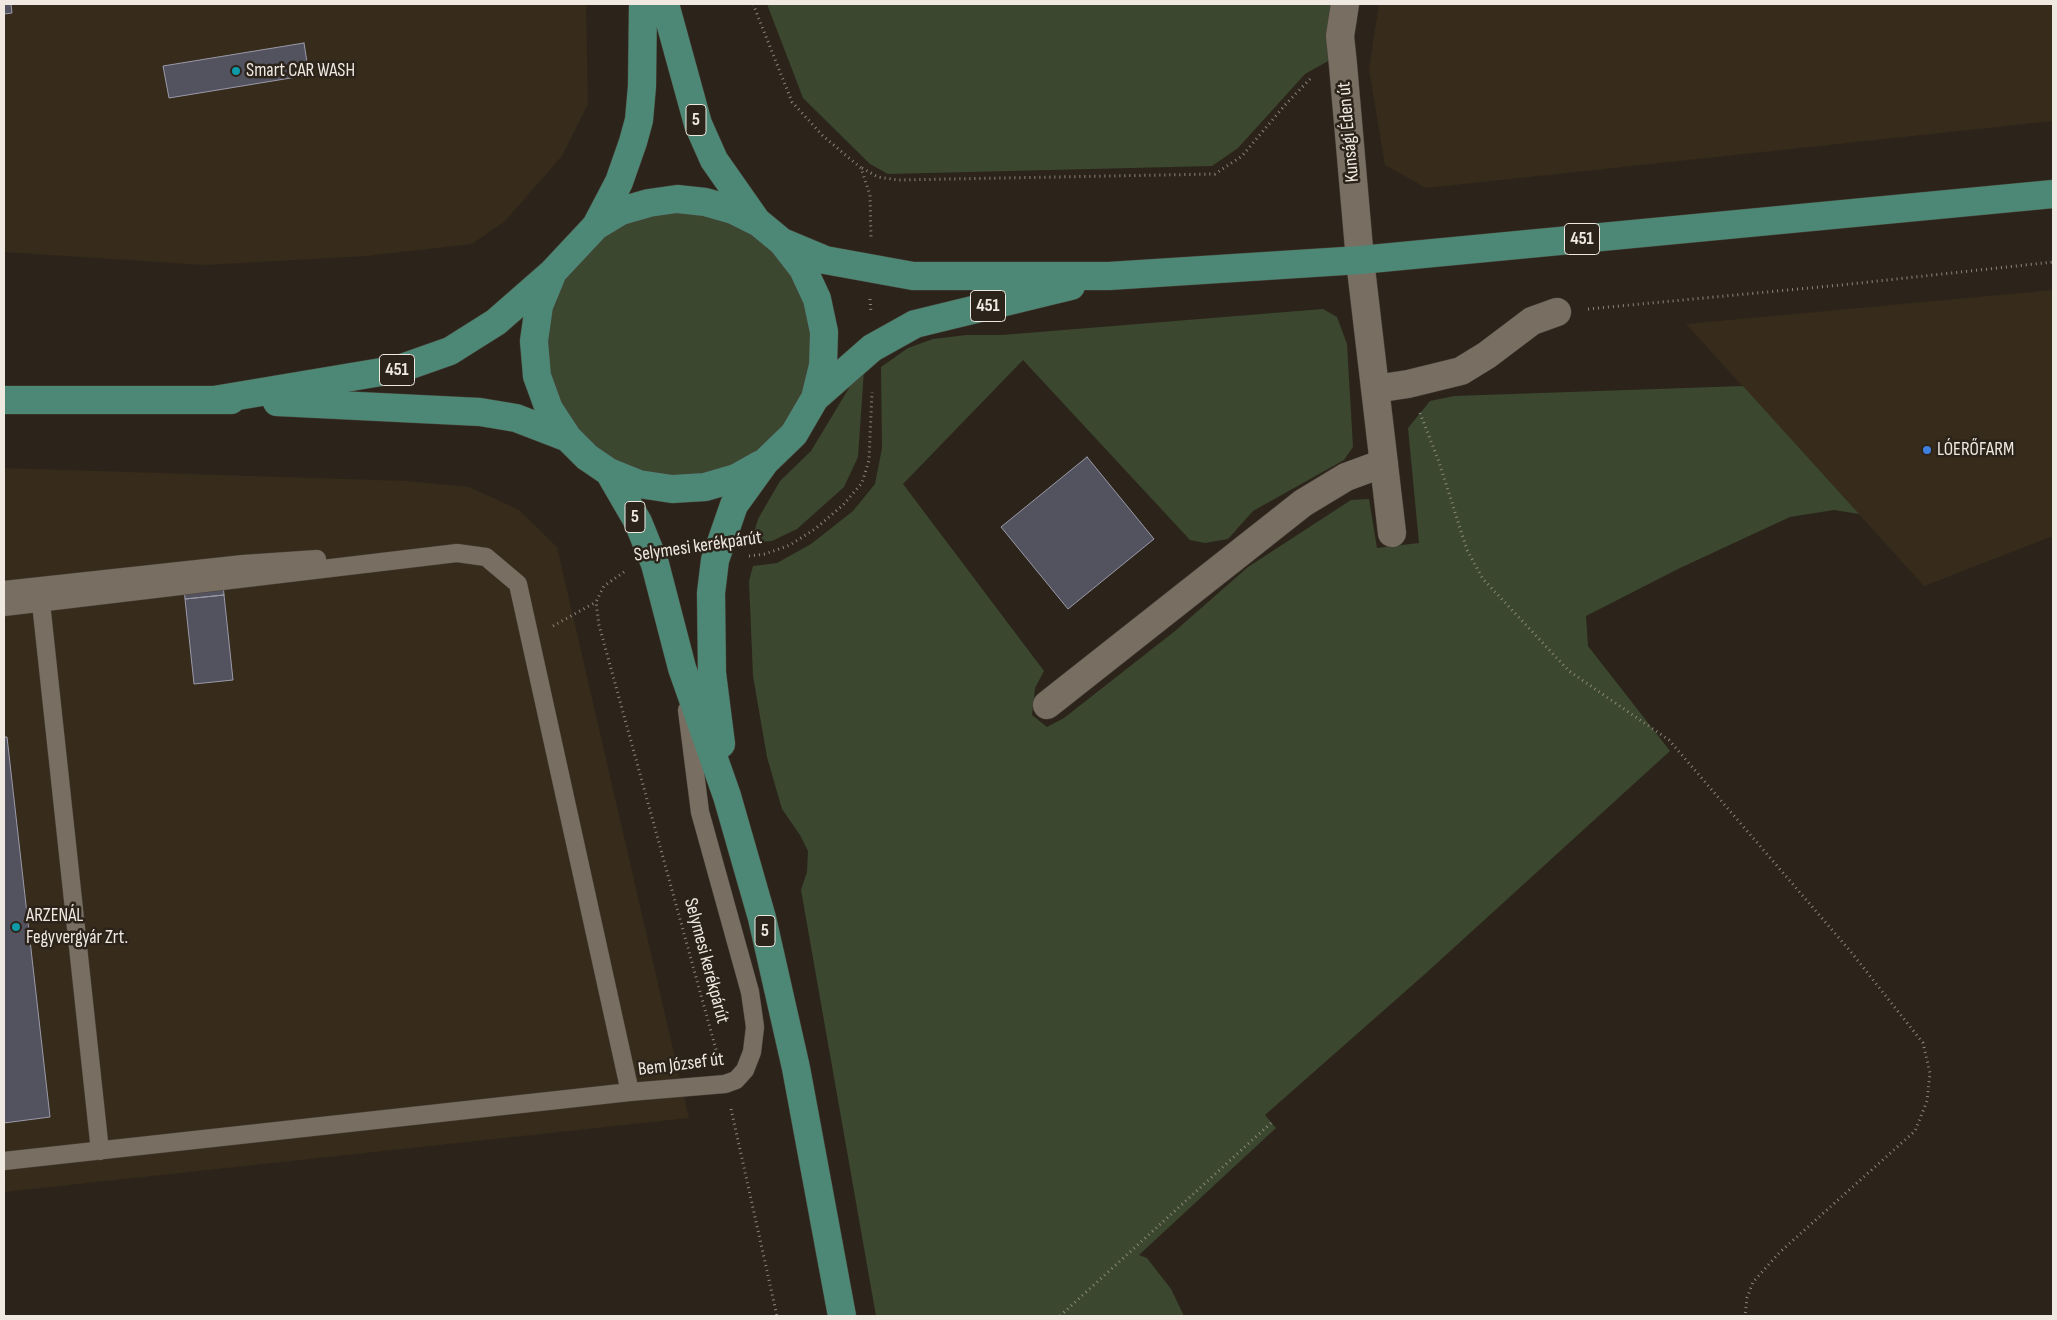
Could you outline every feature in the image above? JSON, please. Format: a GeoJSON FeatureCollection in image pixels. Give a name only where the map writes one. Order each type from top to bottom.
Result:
{"type":"FeatureCollection","features":[{"type":"Feature","properties":{"kind":"main road","name":"5"},"geometry":{"type":"LineString","coordinates":[[644,4],[642,86],[638,120],[619,182],[596,226],[552,273],[539,306],[534,341],[537,376],[546,401],[568,438],[587,457],[609,472],[639,484],[680,489],[705,487],[736,478],[765,462]]}},
{"type":"Feature","properties":{"kind":"main road","name":"5"},"geometry":{"type":"LineString","coordinates":[[665,4],[698,124],[714,160],[759,223],[782,242],[803,269],[817,299],[824,332],[823,365],[814,398],[794,434],[765,462],[734,505],[715,560],[711,593],[712,673],[727,796]]}},
{"type":"Feature","properties":{"kind":"main road","name":"451"},"geometry":{"type":"LineString","coordinates":[[782,242],[825,260],[913,276],[1109,276],[1360,260],[2053,194]]}},
{"type":"Feature","properties":{"kind":"main road","name":"5"},"geometry":{"type":"LineString","coordinates":[[596,226],[621,211],[649,203],[677,200],[705,202],[724,207],[759,223]]}},
{"type":"Feature","properties":{"kind":"main road","name":"451"},"geometry":{"type":"LineString","coordinates":[[214,400],[399,369],[450,351],[496,322],[552,273]]}},
{"type":"Feature","properties":{"kind":"main road","name":"451"},"geometry":{"type":"LineString","coordinates":[[814,398],[872,348],[915,324],[1109,276]]}},
{"type":"Feature","properties":{"kind":"main road","name":"451"},"geometry":{"type":"LineString","coordinates":[[4,400],[214,400],[480,412],[516,418],[568,438]]}},
{"type":"Feature","properties":{"kind":"main road","name":"5"},"geometry":{"type":"LineString","coordinates":[[609,472],[638,522],[655,564],[682,668],[727,796],[762,918],[784,1010],[842,1316]]}},
{"type":"Feature","properties":{"kind":"street","name":"Kunsági Éden út"},"geometry":{"type":"LineString","coordinates":[[1345,4],[1340,36],[1360,260],[1392,533]]}},
{"type":"Feature","properties":{"kind":"street"},"geometry":{"type":"LineString","coordinates":[[1375,389],[1408,384],[1460,370],[1487,355],[1532,321],[1557,312]]}},
{"type":"Feature","properties":{"kind":"street"},"geometry":{"type":"LineString","coordinates":[[1047,705],[1303,503],[1346,477],[1384,463]]}},
{"type":"Feature","properties":{"kind":"lane"},"geometry":{"type":"LineString","coordinates":[[4,590],[243,564],[339,557],[457,553]]}},
{"type":"Feature","properties":{"kind":"lane"},"geometry":{"type":"LineString","coordinates":[[4,607],[457,553]]}},
{"type":"Feature","properties":{"kind":"lane","name":"Bem József út"},"geometry":{"type":"LineString","coordinates":[[457,553],[486,558],[518,584],[630,1092],[725,1084],[736,1080],[744,1070],[752,1052],[756,1027],[750,992],[700,812],[682,668]]}},
{"type":"Feature","properties":{"kind":"lane"},"geometry":{"type":"LineString","coordinates":[[41,603],[100,1151]]}},
{"type":"Feature","properties":{"kind":"lane"},"geometry":{"type":"LineString","coordinates":[[4,1161],[630,1092]]}},
{"type":"Feature","properties":{"kind":"path"},"geometry":{"type":"LineString","coordinates":[[753,4],[792,102],[823,136],[861,168],[878,177],[898,180],[1215,174],[1242,156],[1311,77],[1343,65]]}},
{"type":"Feature","properties":{"kind":"path","name":"Selymesi kerékpárút"},"geometry":{"type":"LineString","coordinates":[[715,560],[765,554],[790,545],[815,529],[843,505],[862,483],[869,460],[872,428],[870,268],[872,229],[870,196],[861,168]]}},
{"type":"Feature","properties":{"kind":"path"},"geometry":{"type":"LineString","coordinates":[[1557,312],[1831,286],[2053,262]]}},
{"type":"Feature","properties":{"kind":"path"},"geometry":{"type":"LineString","coordinates":[[1408,384],[1439,462],[1467,550],[1483,579],[1569,671],[1669,740],[1851,952],[1923,1043],[1930,1074],[1928,1101],[1915,1132],[1780,1252],[1754,1282],[1747,1298],[1745,1316]]}},
{"type":"Feature","properties":{"kind":"path","name":"Selymesi kerékpárút"},"geometry":{"type":"LineString","coordinates":[[655,564],[624,572],[604,586],[596,602],[599,625],[725,1084],[777,1316]]}},
{"type":"Feature","properties":{"kind":"path"},"geometry":{"type":"LineString","coordinates":[[531,638],[596,602]]}},
{"type":"Feature","properties":{"kind":"path"},"geometry":{"type":"LineString","coordinates":[[1060,1316],[1271,1123]]}},
{"type":"Feature","properties":{"kind":"shaded area"},"geometry":{"type":"Polygon","coordinates":[[[4,4],[586,4],[588,104],[562,156],[505,221],[472,244],[366,256],[205,265],[4,252],[4,4]]]}},
{"type":"Feature","properties":{"kind":"shaded area"},"geometry":{"type":"Polygon","coordinates":[[[1379,4],[2053,4],[2053,121],[1426,188],[1385,165],[1369,69],[1379,4]]]}},
{"type":"Feature","properties":{"kind":"shaded area","name":"LÓERŐFARM"},"geometry":{"type":"Polygon","coordinates":[[[2053,290],[2053,536],[1924,586],[1686,324],[2053,290]]]}},
{"type":"Feature","properties":{"kind":"shaded area"},"geometry":{"type":"Polygon","coordinates":[[[4,468],[407,481],[469,487],[519,510],[557,547],[689,1118],[4,1192],[4,468]]]}},
{"type":"Feature","properties":{"kind":"green space"},"geometry":{"type":"Polygon","coordinates":[[[767,4],[1332,4],[1330,60],[1305,74],[1238,148],[1212,166],[888,174],[870,164],[803,98],[767,4]]]}},
{"type":"Feature","properties":{"kind":"green space"},"geometry":{"type":"Polygon","coordinates":[[[680,209],[719,215],[744,225],[776,249],[793,270],[805,293],[813,319],[816,345],[810,384],[800,409],[776,441],[755,458],[732,470],[706,478],[680,481],[641,475],[616,465],[584,441],[567,420],[555,397],[547,371],[544,345],[550,306],[560,281],[584,249],[605,232],[628,220],[654,212],[680,209]]]}},
{"type":"Feature","properties":{"kind":"green space"},"geometry":{"type":"Polygon","coordinates":[[[1323,309],[1337,317],[1347,344],[1353,447],[1344,460],[1253,511],[1228,539],[1205,543],[1190,540],[1023,360],[903,484],[1044,671],[1035,688],[1032,715],[1047,727],[1064,718],[1175,631],[1248,567],[1351,500],[1369,499],[1377,548],[1419,543],[1408,428],[1430,401],[1454,396],[1743,386],[1859,514],[1834,510],[1790,517],[1680,568],[1586,616],[1588,646],[1670,751],[1425,974],[1265,1115],[1276,1128],[1139,1255],[1147,1258],[1171,1289],[1184,1316],[876,1316],[801,890],[807,872],[808,851],[800,835],[782,809],[767,757],[753,676],[749,581],[753,566],[777,563],[811,544],[853,511],[875,484],[882,448],[881,367],[908,348],[933,339],[966,335],[1002,335],[1323,309]]]}},
{"type":"Feature","properties":{"kind":"green space"},"geometry":{"type":"Polygon","coordinates":[[[864,370],[858,457],[844,487],[797,529],[772,541],[751,543],[758,519],[780,481],[811,451],[852,383],[864,370]]]}},
{"type":"Feature","properties":{"kind":"building"},"geometry":{"type":"Polygon","coordinates":[[[4,4],[11,4],[12,13],[4,14],[4,4]]]}},
{"type":"Feature","properties":{"kind":"building","name":"Smart CAR WASH"},"geometry":{"type":"Polygon","coordinates":[[[304,43],[309,75],[169,98],[163,66],[304,43]]]}},
{"type":"Feature","properties":{"kind":"building"},"geometry":{"type":"Polygon","coordinates":[[[1087,457],[1154,539],[1068,609],[1001,527],[1087,457]]]}},
{"type":"Feature","properties":{"kind":"building"},"geometry":{"type":"Polygon","coordinates":[[[222,572],[224,595],[185,599],[183,576],[222,572]]]}},
{"type":"Feature","properties":{"kind":"building"},"geometry":{"type":"Polygon","coordinates":[[[224,595],[233,680],[194,684],[185,599],[224,595]]]}},
{"type":"Feature","properties":{"kind":"building","name":"ARZENÁL Fegyvergyár Zrt."},"geometry":{"type":"Polygon","coordinates":[[[4,737],[7,737],[50,1117],[4,1123],[4,737]]]}},
{"type":"Feature","properties":{"kind":"place","name":"Smart CAR WASH"},"geometry":{"type":"Point","coordinates":[236,71]}},
{"type":"Feature","properties":{"kind":"place","name":"LÓERŐFARM"},"geometry":{"type":"Point","coordinates":[1927,450]}},
{"type":"Feature","properties":{"kind":"place","name":"ARZENÁL Fegyvergyár Zrt."},"geometry":{"type":"Point","coordinates":[16,927]}}]}
